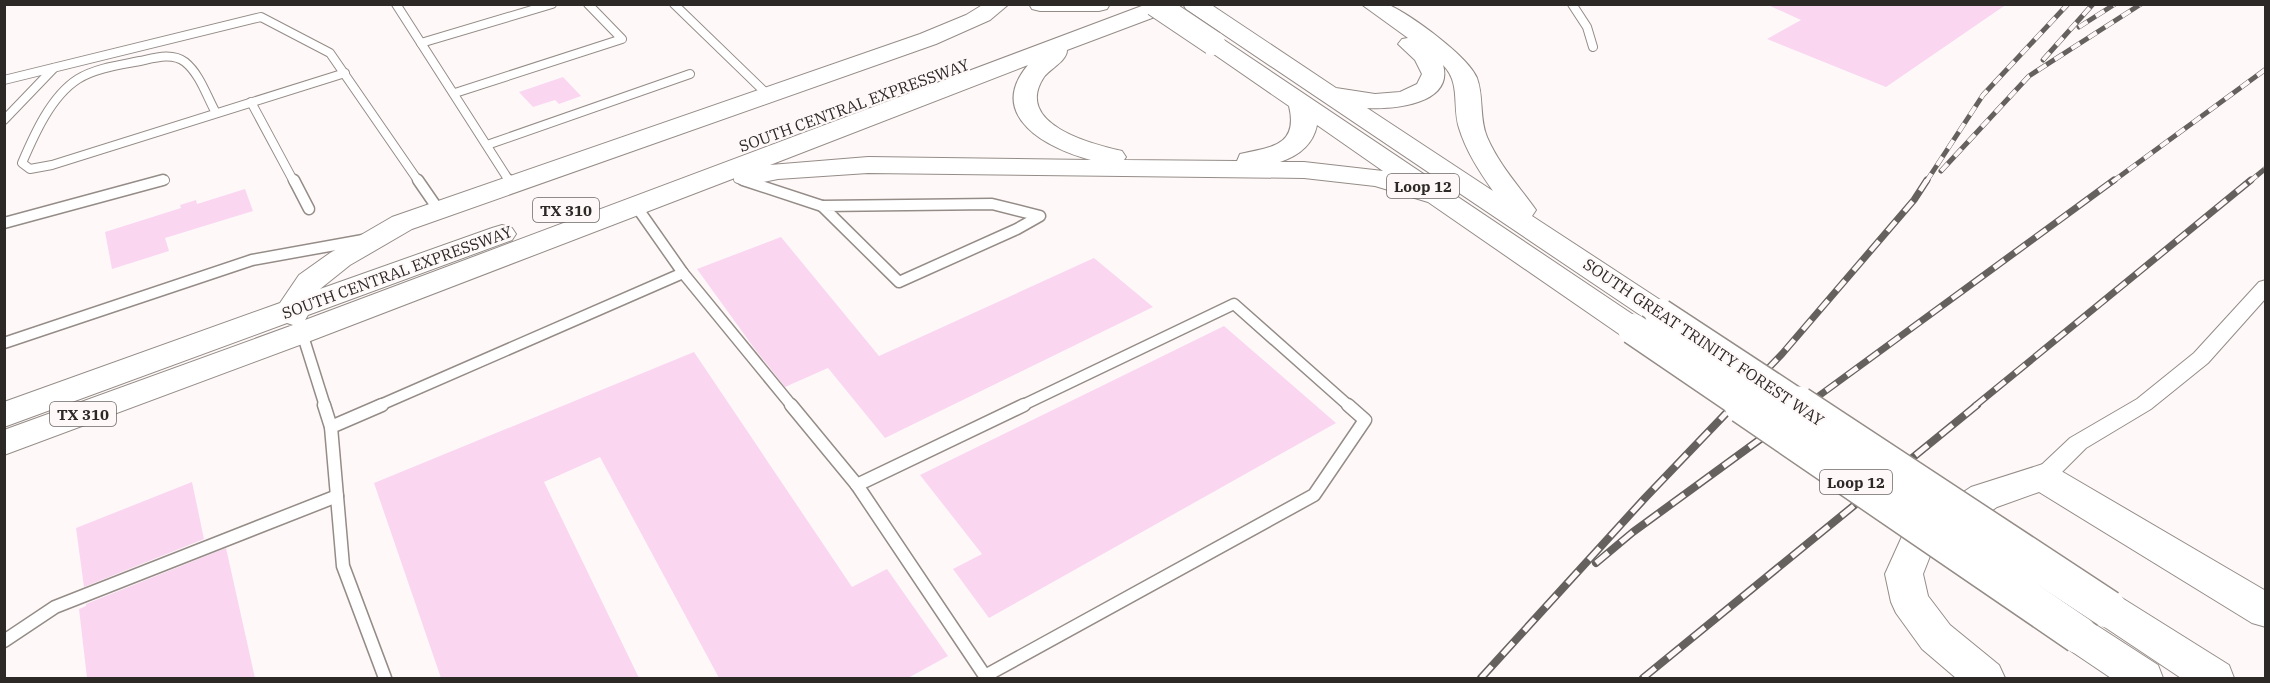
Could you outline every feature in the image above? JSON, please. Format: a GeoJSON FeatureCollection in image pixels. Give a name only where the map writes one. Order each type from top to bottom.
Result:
{"type":"FeatureCollection","features":[{"type":"Feature","properties":{"kind":"main road"},"geometry":{"type":"LineString","coordinates":[[296,322],[309,282],[372,238],[402,223],[928,39],[977,18],[998,4]]}},
{"type":"Feature","properties":{"kind":"main road"},"geometry":{"type":"LineString","coordinates":[[928,39],[984,24],[999,17],[1012,4]]}},
{"type":"Feature","properties":{"kind":"main road"},"geometry":{"type":"LineString","coordinates":[[1040,4],[1085,5]]}},
{"type":"Feature","properties":{"kind":"main road","name":"SOUTH CENTRAL EXPRESSWAY"},"geometry":{"type":"LineString","coordinates":[[4,443],[296,322],[1128,4]]}},
{"type":"Feature","properties":{"kind":"main road","name":"SOUTH GREAT TRINITY FOREST WAY"},"geometry":{"type":"LineString","coordinates":[[1155,4],[1225,38],[1312,95],[1539,232],[1646,321]]}},
{"type":"Feature","properties":{"kind":"main road","name":"TX 310"},"geometry":{"type":"LineString","coordinates":[[1071,43],[1168,4]]}},
{"type":"Feature","properties":{"kind":"main road","name":"SOUTH GREAT TRINITY FOREST WAY"},"geometry":{"type":"LineString","coordinates":[[1194,4],[1225,38]]}},
{"type":"Feature","properties":{"kind":"main road"},"geometry":{"type":"LineString","coordinates":[[1071,43],[1044,62],[1030,76],[1025,89],[1025,102],[1030,117],[1042,128],[1060,141],[1098,154],[1122,158],[1234,161],[1273,155],[1294,145],[1305,130],[1312,95],[1388,101],[1416,95],[1432,83],[1434,65],[1421,51],[1352,4]]}},
{"type":"Feature","properties":{"kind":"main road"},"geometry":{"type":"LineString","coordinates":[[1372,4],[1448,57],[1463,73],[1467,87],[1467,111],[1474,138],[1493,172],[1539,232]]}},
{"type":"Feature","properties":{"kind":"main road","name":"SOUTH CENTRAL EXPRESSWAY"},"geometry":{"type":"LineString","coordinates":[[4,415],[296,322],[639,205],[1071,43]]}},
{"type":"Feature","properties":{"kind":"main road","name":"SOUTH GREAT TRINITY FOREST WAY"},"geometry":{"type":"LineString","coordinates":[[1312,95],[1436,196],[1646,321],[2093,622],[2214,678]]}},
{"type":"Feature","properties":{"kind":"main road"},"geometry":{"type":"LineString","coordinates":[[639,205],[778,171],[868,165],[1304,170],[1378,178],[1436,196]]}},
{"type":"Feature","properties":{"kind":"main road"},"geometry":{"type":"LineString","coordinates":[[1984,678],[1936,637],[1910,602],[1904,574],[1917,542],[1984,497],[2043,477],[2265,611]]}},
{"type":"Feature","properties":{"kind":"main road","name":"SOUTH GREAT TRINITY FOREST WAY"},"geometry":{"type":"LineString","coordinates":[[2093,622],[2143,678]]}},
{"type":"Feature","properties":{"kind":"street"},"geometry":{"type":"LineString","coordinates":[[2043,477],[2078,443],[2144,404],[2201,358],[2265,286]]}},
{"type":"Feature","properties":{"kind":"lane"},"geometry":{"type":"LineString","coordinates":[[396,4],[512,184]]}},
{"type":"Feature","properties":{"kind":"lane"},"geometry":{"type":"LineString","coordinates":[[421,43],[552,4]]}},
{"type":"Feature","properties":{"kind":"lane"},"geometry":{"type":"LineString","coordinates":[[455,93],[622,39],[588,4]]}},
{"type":"Feature","properties":{"kind":"lane"},"geometry":{"type":"LineString","coordinates":[[674,4],[768,95]]}},
{"type":"Feature","properties":{"kind":"lane"},"geometry":{"type":"LineString","coordinates":[[1572,4],[1587,27],[1593,47]]}},
{"type":"Feature","properties":{"kind":"lane"},"geometry":{"type":"LineString","coordinates":[[4,80],[261,17],[330,52],[438,209]]}},
{"type":"Feature","properties":{"kind":"lane"},"geometry":{"type":"LineString","coordinates":[[216,113],[193,72],[184,62],[165,56],[116,66],[77,80],[67,88],[29,144],[22,163],[30,169],[36,169],[345,73]]}},
{"type":"Feature","properties":{"kind":"lane"},"geometry":{"type":"LineString","coordinates":[[4,120],[54,68]]}},
{"type":"Feature","properties":{"kind":"lane"},"geometry":{"type":"LineString","coordinates":[[488,145],[690,74]]}},
{"type":"Feature","properties":{"kind":"lane"},"geometry":{"type":"LineString","coordinates":[[251,102],[309,209]]}},
{"type":"Feature","properties":{"kind":"lane"},"geometry":{"type":"LineString","coordinates":[[738,179],[822,206],[992,204],[1040,216],[1017,229],[899,282],[822,206]]}},
{"type":"Feature","properties":{"kind":"lane"},"geometry":{"type":"LineString","coordinates":[[4,223],[165,180]]}},
{"type":"Feature","properties":{"kind":"lane"},"geometry":{"type":"LineString","coordinates":[[639,205],[683,273],[857,485],[987,677],[1314,495],[1365,420],[1234,304],[857,485]]}},
{"type":"Feature","properties":{"kind":"lane"},"geometry":{"type":"LineString","coordinates":[[4,343],[252,260],[285,252],[372,238]]}},
{"type":"Feature","properties":{"kind":"lane"},"geometry":{"type":"LineString","coordinates":[[331,426],[683,273]]}},
{"type":"Feature","properties":{"kind":"lane"},"geometry":{"type":"LineString","coordinates":[[296,322],[331,426],[343,566],[385,678]]}},
{"type":"Feature","properties":{"kind":"lane"},"geometry":{"type":"LineString","coordinates":[[4,641],[55,607],[337,496]]}},
{"type":"Feature","properties":{"kind":"building"},"geometry":{"type":"Polygon","coordinates":[[[1766,4],[2007,4],[1886,87],[1767,39],[1801,20],[1766,4]]]}},
{"type":"Feature","properties":{"kind":"building"},"geometry":{"type":"Polygon","coordinates":[[[563,77],[581,96],[559,104],[555,100],[533,107],[519,92],[563,77]]]}},
{"type":"Feature","properties":{"kind":"building"},"geometry":{"type":"Polygon","coordinates":[[[245,189],[253,211],[165,238],[169,251],[112,269],[105,232],[181,208],[180,205],[196,200],[197,204],[245,189]]]}},
{"type":"Feature","properties":{"kind":"building"},"geometry":{"type":"Polygon","coordinates":[[[781,237],[879,356],[1094,258],[1153,307],[885,438],[828,368],[785,387],[697,269],[781,237]]]}},
{"type":"Feature","properties":{"kind":"building"},"geometry":{"type":"Polygon","coordinates":[[[1224,326],[1336,423],[989,618],[953,569],[982,554],[920,475],[1224,326]]]}},
{"type":"Feature","properties":{"kind":"building"},"geometry":{"type":"Polygon","coordinates":[[[694,352],[852,587],[887,569],[948,656],[908,678],[719,678],[600,457],[544,482],[639,678],[441,678],[374,483],[694,352]]]}},
{"type":"Feature","properties":{"kind":"building"},"geometry":{"type":"Polygon","coordinates":[[[192,482],[204,539],[84,587],[76,528],[192,482]]]}},
{"type":"Feature","properties":{"kind":"building"},"geometry":{"type":"Polygon","coordinates":[[[226,548],[255,678],[87,678],[79,609],[86,604],[226,548]]]}},
{"type":"Feature","properties":{"kind":"railway"},"geometry":{"type":"LineString","coordinates":[[1926,182],[1983,95],[2068,4]]}},
{"type":"Feature","properties":{"kind":"railway"},"geometry":{"type":"LineString","coordinates":[[2043,60],[2093,4]]}},
{"type":"Feature","properties":{"kind":"railway"},"geometry":{"type":"LineString","coordinates":[[2079,27],[2115,4]]}},
{"type":"Feature","properties":{"kind":"railway"},"geometry":{"type":"LineString","coordinates":[[1941,171],[2029,76],[2141,4]]}},
{"type":"Feature","properties":{"kind":"railway"},"geometry":{"type":"LineString","coordinates":[[2112,182],[2266,69]]}},
{"type":"Feature","properties":{"kind":"railway"},"geometry":{"type":"LineString","coordinates":[[2249,182],[2266,168]]}},
{"type":"Feature","properties":{"kind":"railway"},"geometry":{"type":"LineString","coordinates":[[1732,406],[1782,354],[1914,200],[1927,180]]}},
{"type":"Feature","properties":{"kind":"railway"},"geometry":{"type":"LineString","coordinates":[[1805,406],[2114,180]]}},
{"type":"Feature","properties":{"kind":"railway"},"geometry":{"type":"LineString","coordinates":[[1975,406],[2251,180]]}},
{"type":"Feature","properties":{"kind":"railway"},"geometry":{"type":"LineString","coordinates":[[1481,678],[1645,498],[1734,405]]}},
{"type":"Feature","properties":{"kind":"railway"},"geometry":{"type":"LineString","coordinates":[[1596,563],[1633,532],[1807,405]]}},
{"type":"Feature","properties":{"kind":"railway"},"geometry":{"type":"LineString","coordinates":[[1643,678],[1977,405]]}}]}
